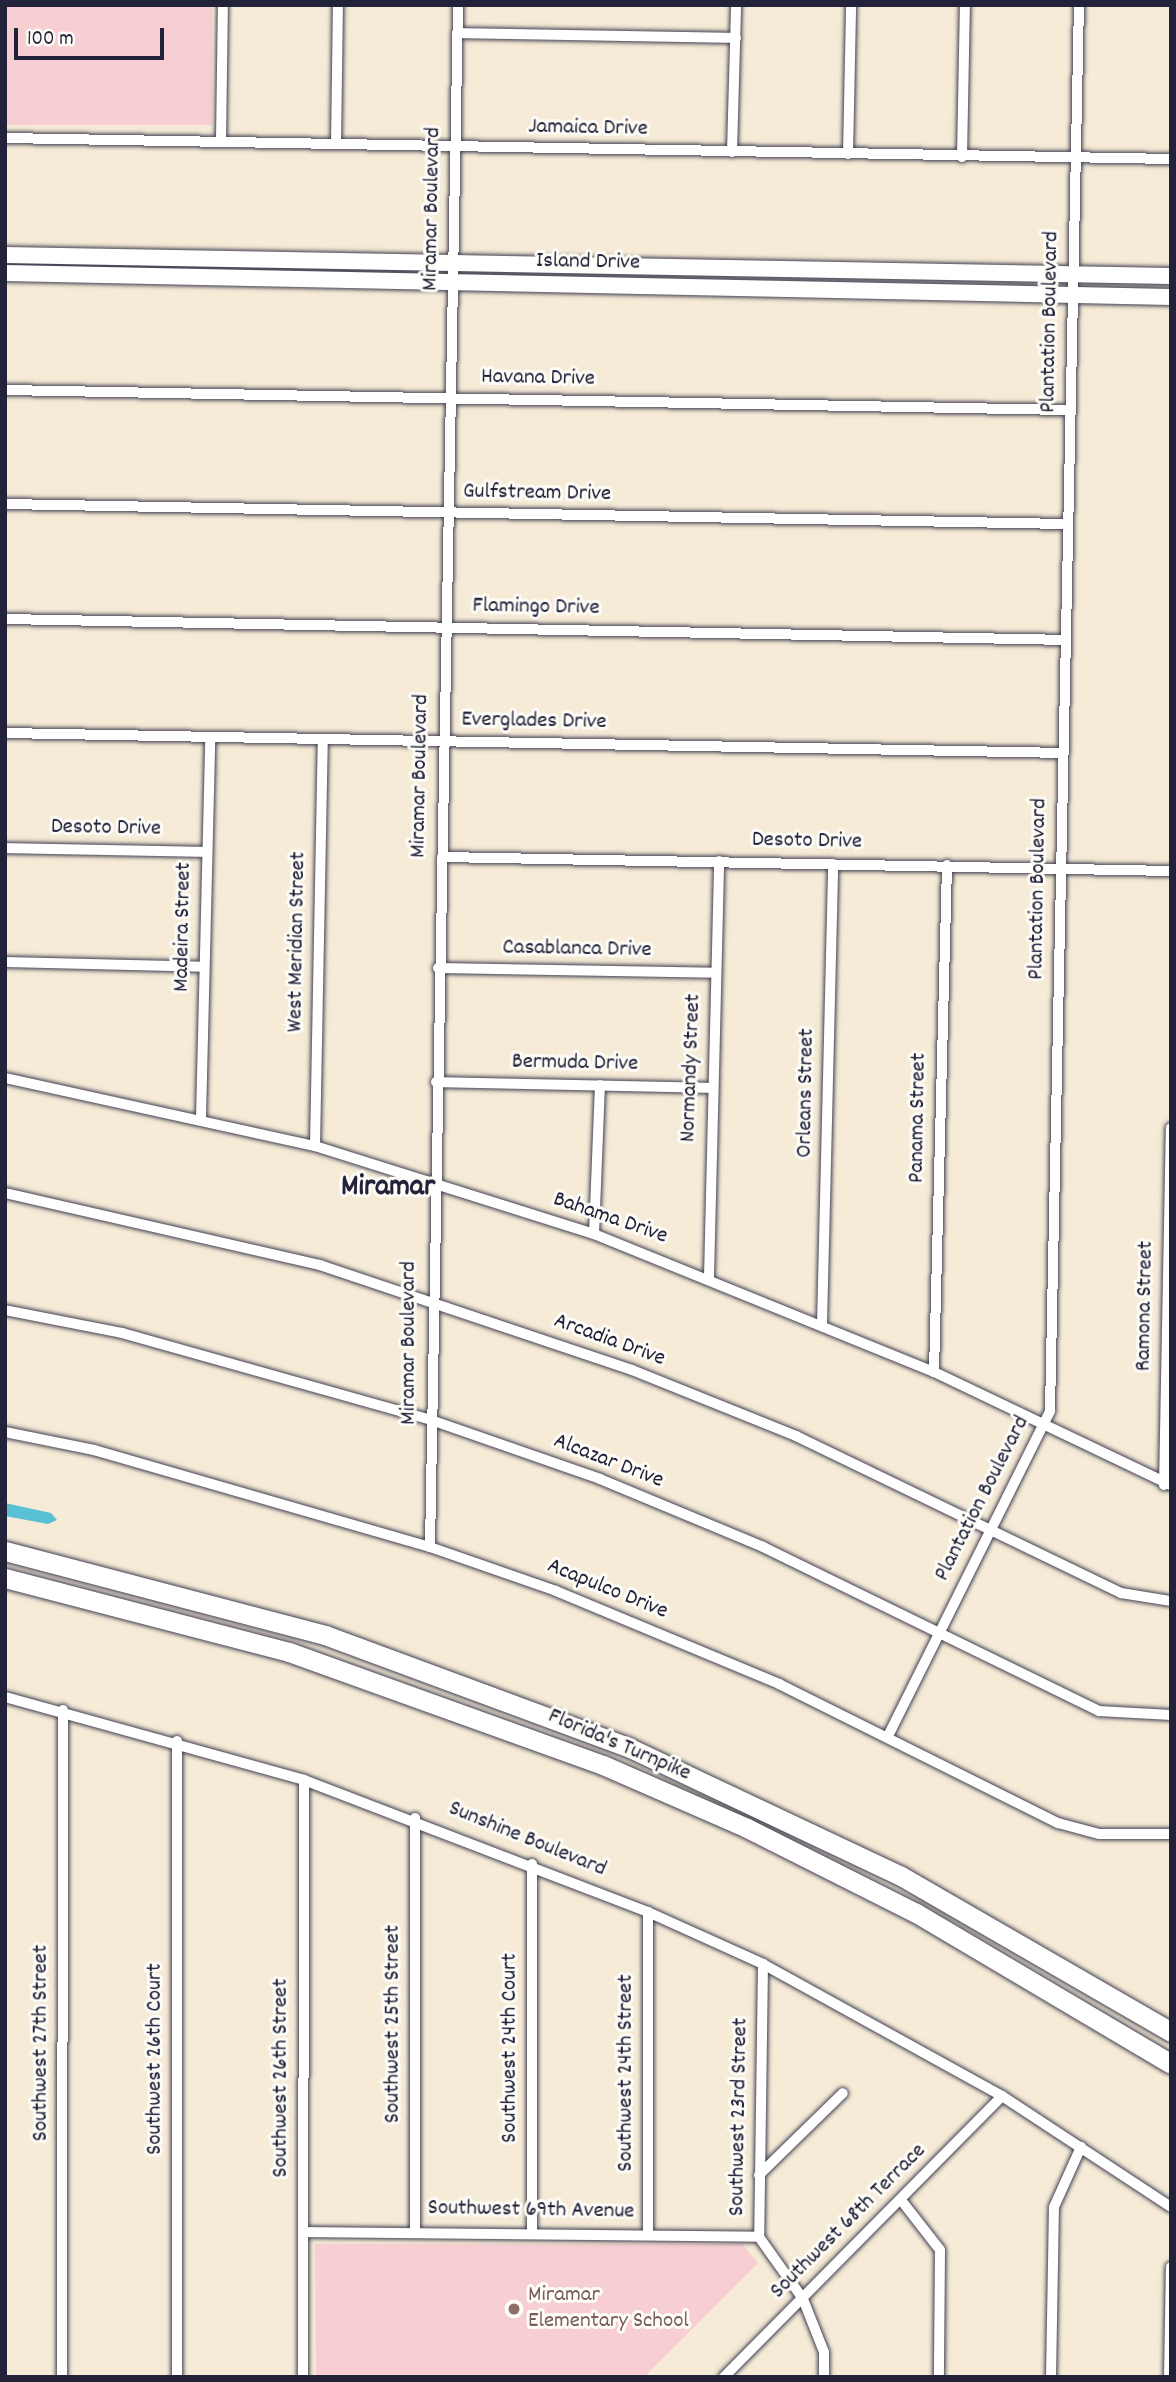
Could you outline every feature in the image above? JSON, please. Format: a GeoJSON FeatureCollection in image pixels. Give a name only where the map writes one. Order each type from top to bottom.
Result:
{"type":"FeatureCollection","features":[{"type":"Feature","properties":{"kind":"highway","name":"Florida's Turnpike"},"geometry":{"type":"LineString","coordinates":[[5,1551],[326,1635],[618,1743],[890,1870],[1171,2032]]}},
{"type":"Feature","properties":{"kind":"highway","name":"Florida's Turnpike"},"geometry":{"type":"LineString","coordinates":[[5,1578],[302,1655],[603,1765],[747,1828],[916,1913],[1171,2064]]}},
{"type":"Feature","properties":{"kind":"street"},"geometry":{"type":"LineString","coordinates":[[221,141],[223,5]]}},
{"type":"Feature","properties":{"kind":"street"},"geometry":{"type":"LineString","coordinates":[[336,144],[338,5]]}},
{"type":"Feature","properties":{"kind":"street","name":"Miramar Boulevard"},"geometry":{"type":"LineString","coordinates":[[430,1547],[430,1301],[442,857],[442,742],[458,5]]}},
{"type":"Feature","properties":{"kind":"street"},"geometry":{"type":"LineString","coordinates":[[732,152],[736,5]]}},
{"type":"Feature","properties":{"kind":"street"},"geometry":{"type":"LineString","coordinates":[[848,154],[851,5]]}},
{"type":"Feature","properties":{"kind":"street"},"geometry":{"type":"LineString","coordinates":[[962,157],[965,5]]}},
{"type":"Feature","properties":{"kind":"street","name":"Plantation Boulevard"},"geometry":{"type":"LineString","coordinates":[[888,1736],[1044,1426],[1049,1411],[1079,5]]}},
{"type":"Feature","properties":{"kind":"street"},"geometry":{"type":"LineString","coordinates":[[457,33],[736,38]]}},
{"type":"Feature","properties":{"kind":"street","name":"Jamaica Drive"},"geometry":{"type":"LineString","coordinates":[[5,138],[1171,159]]}},
{"type":"Feature","properties":{"kind":"street","name":"Island Drive"},"geometry":{"type":"LineString","coordinates":[[5,255],[1171,276]]}},
{"type":"Feature","properties":{"kind":"street","name":"Island Drive"},"geometry":{"type":"LineString","coordinates":[[5,273],[1171,297]]}},
{"type":"Feature","properties":{"kind":"street","name":"Havana Drive"},"geometry":{"type":"LineString","coordinates":[[5,390],[1070,410]]}},
{"type":"Feature","properties":{"kind":"street","name":"Gulfstream Drive"},"geometry":{"type":"LineString","coordinates":[[5,504],[1068,524]]}},
{"type":"Feature","properties":{"kind":"street","name":"Flamingo Drive"},"geometry":{"type":"LineString","coordinates":[[5,618],[1065,640]]}},
{"type":"Feature","properties":{"kind":"street","name":"Everglades Drive"},"geometry":{"type":"LineString","coordinates":[[5,733],[1063,754]]}},
{"type":"Feature","properties":{"kind":"street","name":"Madeira Street"},"geometry":{"type":"LineString","coordinates":[[201,1118],[210,737]]}},
{"type":"Feature","properties":{"kind":"street","name":"West Meridian Street"},"geometry":{"type":"LineString","coordinates":[[315,1146],[323,739]]}},
{"type":"Feature","properties":{"kind":"street","name":"Desoto Drive"},"geometry":{"type":"LineString","coordinates":[[5,849],[206,852]]}},
{"type":"Feature","properties":{"kind":"street","name":"Desoto Drive"},"geometry":{"type":"LineString","coordinates":[[442,857],[1171,871]]}},
{"type":"Feature","properties":{"kind":"street","name":"Normandy Street"},"geometry":{"type":"LineString","coordinates":[[709,1277],[719,861]]}},
{"type":"Feature","properties":{"kind":"street","name":"Orleans Street"},"geometry":{"type":"LineString","coordinates":[[822,1324],[833,864]]}},
{"type":"Feature","properties":{"kind":"street","name":"Panama Street"},"geometry":{"type":"LineString","coordinates":[[934,1372],[947,865]]}},
{"type":"Feature","properties":{"kind":"street"},"geometry":{"type":"LineString","coordinates":[[5,962],[204,967]]}},
{"type":"Feature","properties":{"kind":"street","name":"Casablanca Drive"},"geometry":{"type":"LineString","coordinates":[[438,968],[716,973]]}},
{"type":"Feature","properties":{"kind":"street","name":"Bahama Drive"},"geometry":{"type":"LineString","coordinates":[[5,1078],[201,1118],[315,1146],[594,1234],[709,1277],[934,1372],[1167,1485]]}},
{"type":"Feature","properties":{"kind":"street","name":"Bermuda Drive"},"geometry":{"type":"LineString","coordinates":[[436,1082],[712,1088]]}},
{"type":"Feature","properties":{"kind":"street"},"geometry":{"type":"LineString","coordinates":[[594,1234],[600,1085]]}},
{"type":"Feature","properties":{"kind":"street","name":"Ramona Street"},"geometry":{"type":"LineString","coordinates":[[1167,1485],[1171,1128]]}},
{"type":"Feature","properties":{"kind":"street","name":"Arcadia Drive"},"geometry":{"type":"LineString","coordinates":[[5,1194],[307,1262],[632,1370],[796,1436],[991,1527],[1121,1593],[1171,1601]]}},
{"type":"Feature","properties":{"kind":"street","name":"Alcazar Drive"},"geometry":{"type":"LineString","coordinates":[[5,1310],[122,1334],[431,1420],[600,1479],[940,1631],[1099,1711],[1171,1715]]}},
{"type":"Feature","properties":{"kind":"street","name":"Acapulco Drive"},"geometry":{"type":"LineString","coordinates":[[5,1433],[94,1450],[430,1547],[556,1591],[888,1736],[1058,1823],[1099,1834],[1171,1834]]}},
{"type":"Feature","properties":{"kind":"street","name":"Sunshine Boulevard"},"geometry":{"type":"LineString","coordinates":[[5,1697],[177,1741],[304,1780],[415,1818],[648,1912],[763,1964],[1002,2096],[1171,2207]]}},
{"type":"Feature","properties":{"kind":"street","name":"Southwest 27th Street"},"geometry":{"type":"LineString","coordinates":[[62,2377],[63,1710]]}},
{"type":"Feature","properties":{"kind":"street","name":"Southwest 26th Court"},"geometry":{"type":"LineString","coordinates":[[177,1741],[177,2377]]}},
{"type":"Feature","properties":{"kind":"street","name":"Southwest 26th Street"},"geometry":{"type":"LineString","coordinates":[[303,2377],[304,1780]]}},
{"type":"Feature","properties":{"kind":"street","name":"Southwest 25th Street"},"geometry":{"type":"LineString","coordinates":[[415,1818],[415,2231]]}},
{"type":"Feature","properties":{"kind":"street","name":"Southwest 24th Court"},"geometry":{"type":"LineString","coordinates":[[532,1864],[532,2233]]}},
{"type":"Feature","properties":{"kind":"street","name":"Southwest 24th Street"},"geometry":{"type":"LineString","coordinates":[[648,1912],[648,2234]]}},
{"type":"Feature","properties":{"kind":"street","name":"Southwest 23rd Street"},"geometry":{"type":"LineString","coordinates":[[763,1964],[759,2237],[803,2300],[824,2352],[824,2377]]}},
{"type":"Feature","properties":{"kind":"street"},"geometry":{"type":"LineString","coordinates":[[760,2175],[843,2092]]}},
{"type":"Feature","properties":{"kind":"street","name":"Southwest 68th Terrace"},"geometry":{"type":"LineString","coordinates":[[724,2377],[1002,2096]]}},
{"type":"Feature","properties":{"kind":"street"},"geometry":{"type":"LineString","coordinates":[[1051,2377],[1054,2207],[1082,2147]]}},
{"type":"Feature","properties":{"kind":"street"},"geometry":{"type":"LineString","coordinates":[[901,2200],[940,2250],[939,2377]]}},
{"type":"Feature","properties":{"kind":"street","name":"Southwest 69th Avenue"},"geometry":{"type":"LineString","coordinates":[[303,2232],[415,2231],[759,2237]]}},
{"type":"Feature","properties":{"kind":"street"},"geometry":{"type":"LineString","coordinates":[[1169,2377],[1171,2267]]}},
{"type":"Feature","properties":{"kind":"shaded area"},"geometry":{"type":"Polygon","coordinates":[[[5,5],[212,5],[212,125],[5,125],[5,5]]]}},
{"type":"Feature","properties":{"kind":"shaded area","name":"Miramar Elementary School"},"geometry":{"type":"Polygon","coordinates":[[[315,2244],[742,2244],[758,2263],[644,2377],[316,2377],[315,2244]]]}},
{"type":"Feature","properties":{"kind":"water"},"geometry":{"type":"Polygon","coordinates":[[[5,1503],[51,1513],[57,1520],[48,1524],[5,1516],[5,1503]]]}},
{"type":"Feature","properties":{"kind":"place","name":"Miramar Elementary School"},"geometry":{"type":"Point","coordinates":[514,2309]}},
{"type":"Feature","properties":{"kind":"district","name":"Miramar"},"geometry":{"type":"Point","coordinates":[388,1189]}}]}
